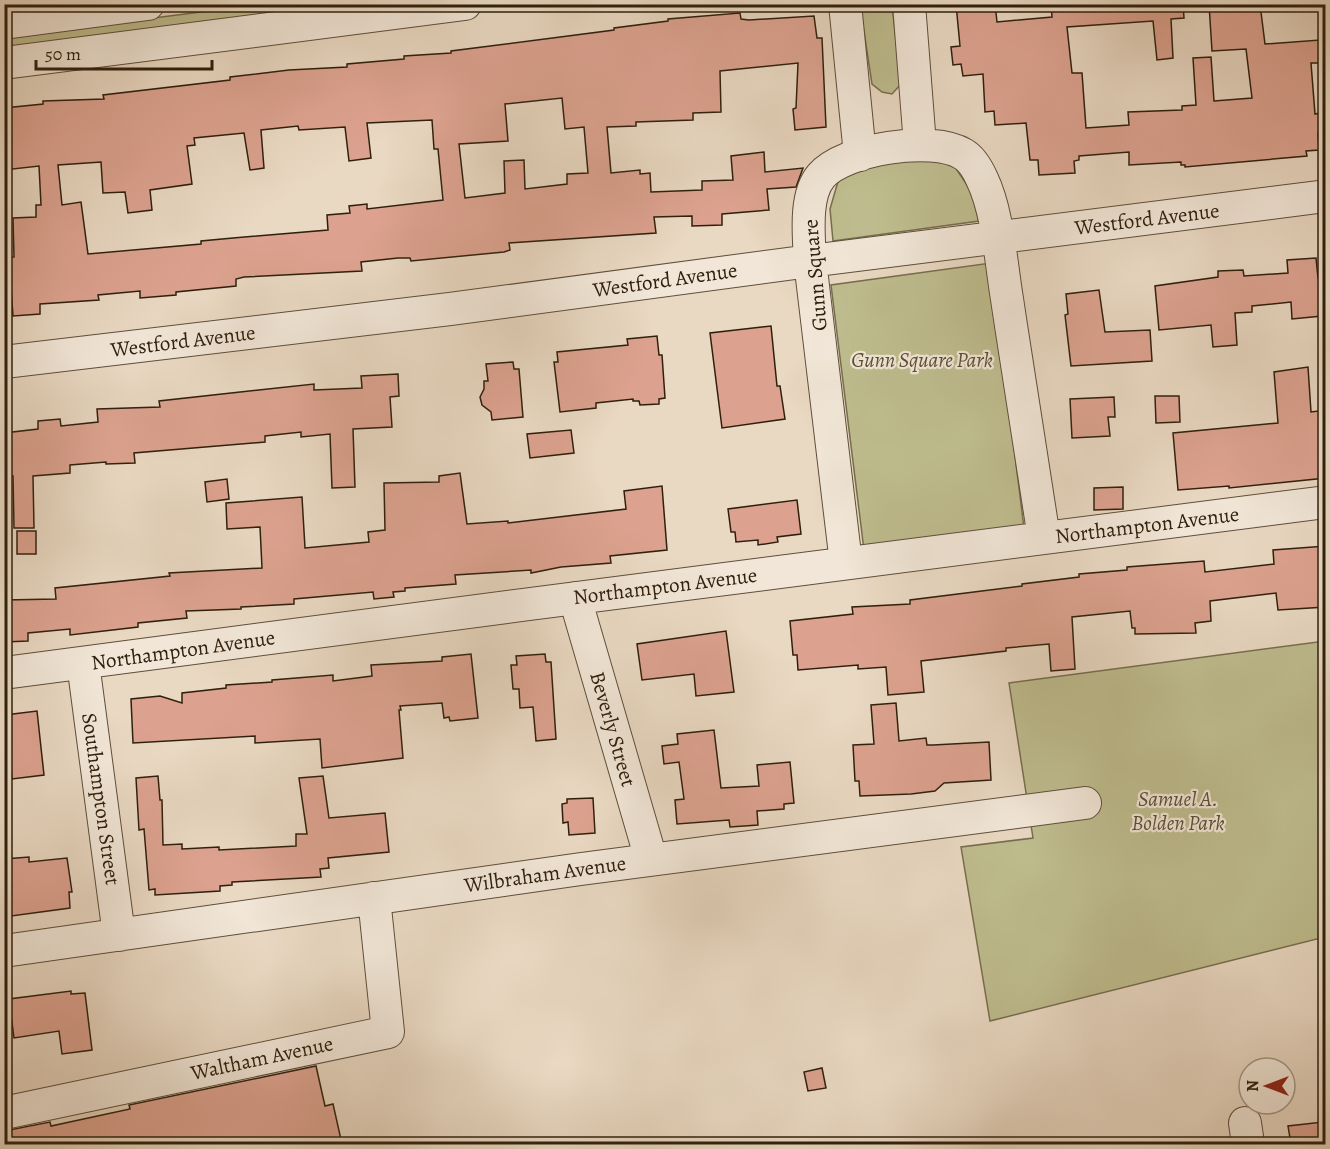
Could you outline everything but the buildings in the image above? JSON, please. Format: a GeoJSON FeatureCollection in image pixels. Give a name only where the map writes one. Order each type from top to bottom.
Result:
{"type":"FeatureCollection","features":[{"type":"Feature","properties":{"kind":"street"},"geometry":{"type":"LineString","coordinates":[[4,23],[148,4]]}},
{"type":"Feature","properties":{"kind":"street"},"geometry":{"type":"LineString","coordinates":[[4,63],[301,15],[465,4]]}},
{"type":"Feature","properties":{"kind":"street"},"geometry":{"type":"LineString","coordinates":[[845,4],[860,155]]}},
{"type":"Feature","properties":{"kind":"street"},"geometry":{"type":"LineString","coordinates":[[909,4],[920,145]]}},
{"type":"Feature","properties":{"kind":"street","name":"Gunn Square"},"geometry":{"type":"LineString","coordinates":[[846,563],[810,261],[808,225],[815,186],[820,177],[827,171],[860,155],[891,147],[920,145],[956,150],[972,161],[986,188],[997,237],[1044,538]]}},
{"type":"Feature","properties":{"kind":"street","name":"Westford Avenue"},"geometry":{"type":"LineString","coordinates":[[4,362],[439,310],[1326,196]]}},
{"type":"Feature","properties":{"kind":"street","name":"Northampton Avenue"},"geometry":{"type":"LineString","coordinates":[[4,673],[1326,502]]}},
{"type":"Feature","properties":{"kind":"street","name":"Beverly Street"},"geometry":{"type":"LineString","coordinates":[[575,598],[651,859]]}},
{"type":"Feature","properties":{"kind":"street","name":"Southampton Street"},"geometry":{"type":"LineString","coordinates":[[83,663],[119,935]]}},
{"type":"Feature","properties":{"kind":"street","name":"Wilbraham Avenue"},"geometry":{"type":"LineString","coordinates":[[4,951],[651,859],[1085,803]]}},
{"type":"Feature","properties":{"kind":"street","name":"Waltham Avenue"},"geometry":{"type":"LineString","coordinates":[[4,1113],[388,1032],[374,898]]}},
{"type":"Feature","properties":{"kind":"green space"},"geometry":{"type":"Polygon","coordinates":[[[264,5],[265,16],[5,50],[4,37],[264,5]]]}},
{"type":"Feature","properties":{"kind":"green space"},"geometry":{"type":"Polygon","coordinates":[[[860,5],[892,5],[901,84],[892,94],[882,92],[872,84],[860,5]]]}},
{"type":"Feature","properties":{"kind":"green space"},"geometry":{"type":"Polygon","coordinates":[[[883,134],[955,167],[971,191],[979,221],[833,241],[830,209],[839,178],[883,134]]]}},
{"type":"Feature","properties":{"kind":"green space","name":"Gunn Square Park"},"geometry":{"type":"Polygon","coordinates":[[[991,263],[1024,528],[864,550],[831,285],[991,263]]]}},
{"type":"Feature","properties":{"kind":"green space","name":"Samuel A. Bolden Park"},"geometry":{"type":"Polygon","coordinates":[[[1325,641],[1325,937],[990,1021],[961,847],[1033,838],[1009,683],[1325,641]]]}}]}
